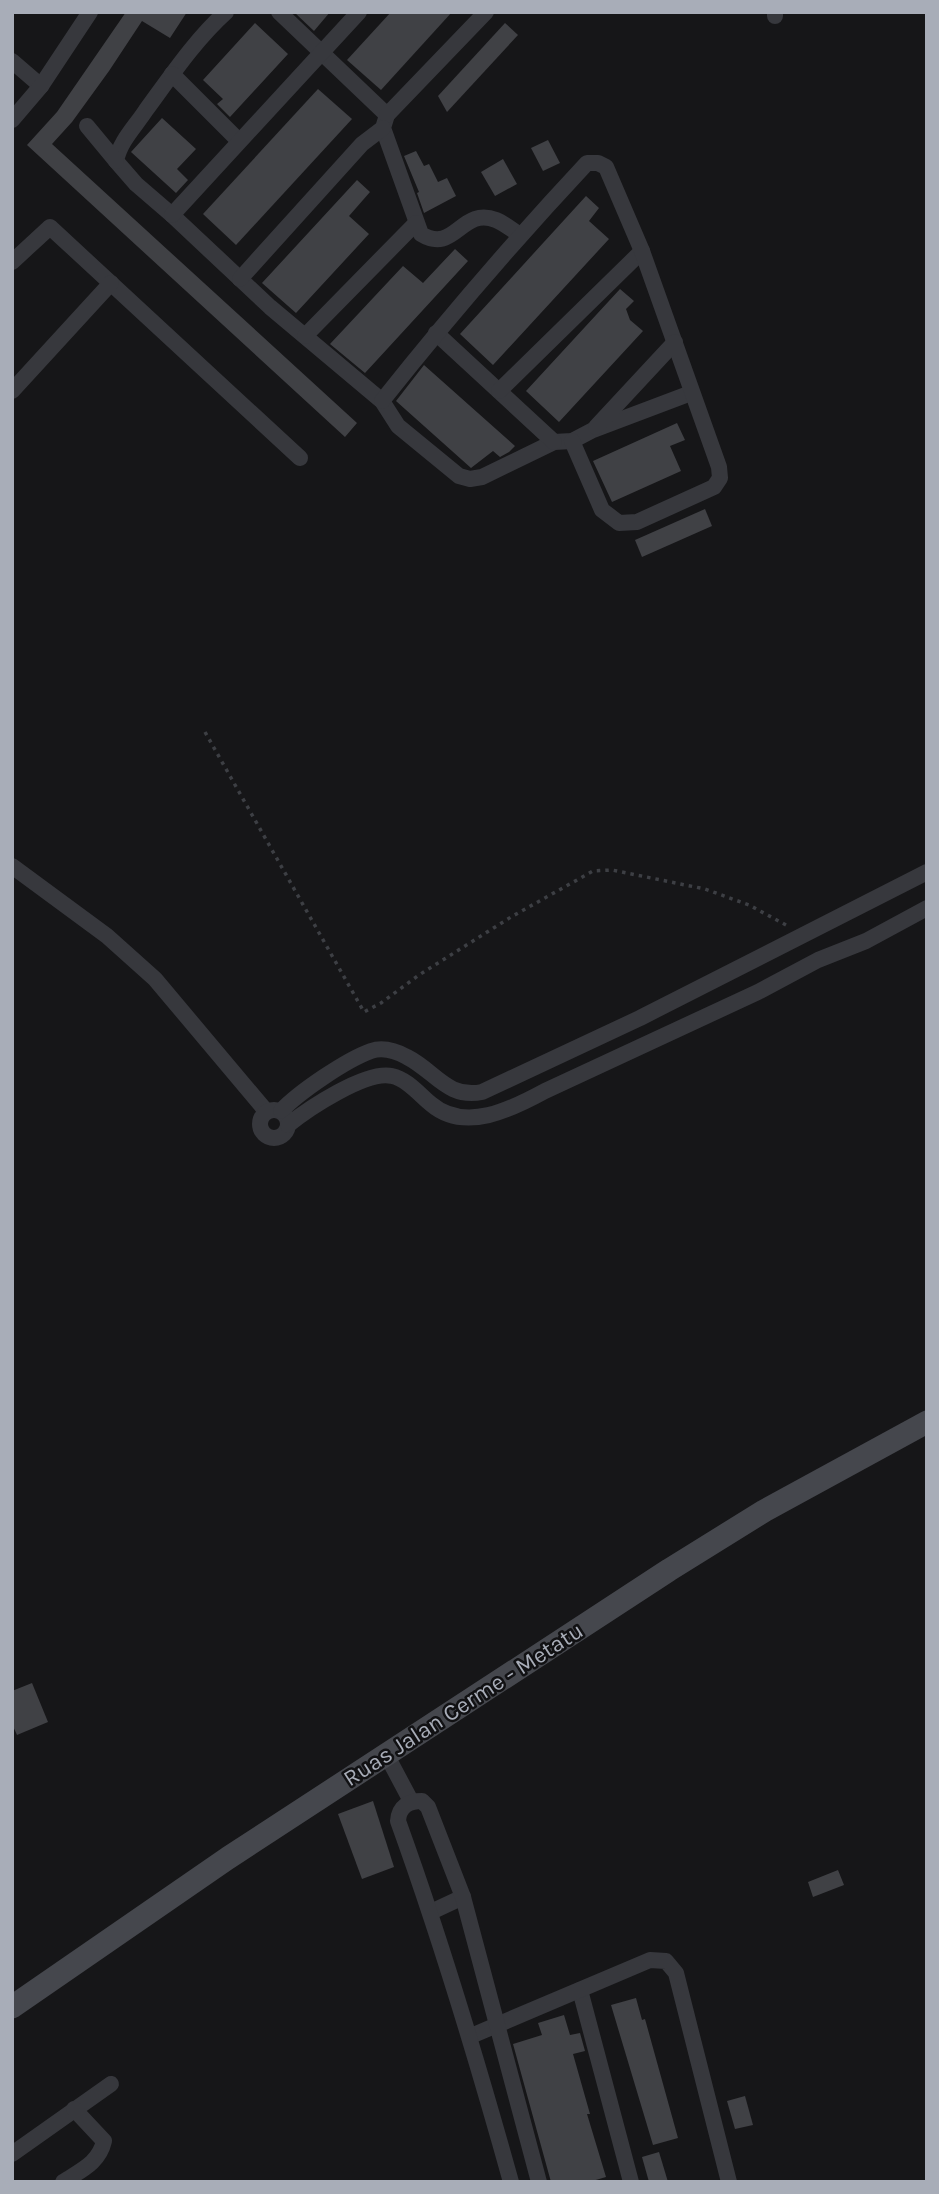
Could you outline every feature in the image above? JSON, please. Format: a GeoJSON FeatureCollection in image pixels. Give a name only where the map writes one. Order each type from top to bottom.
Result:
{"type":"FeatureCollection","features":[{"type":"Feature","properties":{"kind":"main road","name":"Ruas Jalan Cerme - Metatu"},"geometry":{"type":"LineString","coordinates":[[12,2007],[228,1858],[669,1570],[764,1511],[927,1422]]}},
{"type":"Feature","properties":{"kind":"street"},"geometry":{"type":"LineString","coordinates":[[12,120],[41,86],[90,12]]}},
{"type":"Feature","properties":{"kind":"street"},"geometry":{"type":"LineString","coordinates":[[116,161],[125,139],[172,74],[226,12]]}},
{"type":"Feature","properties":{"kind":"street"},"geometry":{"type":"LineString","coordinates":[[279,12],[385,122],[421,234],[432,240],[444,240],[473,218],[497,220],[520,235]]}},
{"type":"Feature","properties":{"kind":"street"},"geometry":{"type":"LineString","coordinates":[[172,215],[359,12]]}},
{"type":"Feature","properties":{"kind":"street"},"geometry":{"type":"LineString","coordinates":[[240,279],[486,12]]}},
{"type":"Feature","properties":{"kind":"street"},"geometry":{"type":"LineString","coordinates":[[12,61],[41,86]]}},
{"type":"Feature","properties":{"kind":"street"},"geometry":{"type":"LineString","coordinates":[[172,74],[239,141]]}},
{"type":"Feature","properties":{"kind":"street"},"geometry":{"type":"LineString","coordinates":[[87,126],[136,184],[240,279],[382,401],[398,426],[459,476],[470,479],[482,477],[554,442],[572,442],[593,430],[691,394]]}},
{"type":"Feature","properties":{"kind":"street"},"geometry":{"type":"LineString","coordinates":[[382,401],[520,235],[587,163],[598,163],[606,167],[642,251],[719,467],[720,478],[714,487],[637,522],[619,523],[602,510],[572,442]]}},
{"type":"Feature","properties":{"kind":"street"},"geometry":{"type":"LineString","coordinates":[[305,336],[416,223]]}},
{"type":"Feature","properties":{"kind":"street"},"geometry":{"type":"LineString","coordinates":[[12,262],[50,227],[300,458]]}},
{"type":"Feature","properties":{"kind":"street"},"geometry":{"type":"LineString","coordinates":[[499,391],[642,251]]}},
{"type":"Feature","properties":{"kind":"street"},"geometry":{"type":"LineString","coordinates":[[12,391],[111,283]]}},
{"type":"Feature","properties":{"kind":"street"},"geometry":{"type":"LineString","coordinates":[[436,333],[554,442]]}},
{"type":"Feature","properties":{"kind":"street"},"geometry":{"type":"LineString","coordinates":[[593,430],[675,342]]}},
{"type":"Feature","properties":{"kind":"street"},"geometry":{"type":"LineString","coordinates":[[12,866],[107,936],[155,979],[278,1116]]}},
{"type":"Feature","properties":{"kind":"street"},"geometry":{"type":"LineString","coordinates":[[278,1116],[294,1097],[372,1051],[388,1049],[409,1057],[452,1090],[469,1094],[482,1092],[640,1018],[927,872]]}},
{"type":"Feature","properties":{"kind":"street"},"geometry":{"type":"LineString","coordinates":[[278,1116],[302,1114],[335,1094],[381,1074],[396,1076],[436,1108],[453,1117],[471,1118],[511,1109],[758,992],[818,960],[866,941],[927,908]]}},
{"type":"Feature","properties":{"kind":"street"},"geometry":{"type":"LineString","coordinates":[[804,933],[818,960]]}},
{"type":"Feature","properties":{"kind":"street"},"geometry":{"type":"LineString","coordinates":[[386,1754],[411,1801]]}},
{"type":"Feature","properties":{"kind":"street"},"geometry":{"type":"LineString","coordinates":[[511,2182],[471,2036],[398,1821],[402,1808],[411,1801],[422,1801],[428,1807],[463,1897],[539,2182]]}},
{"type":"Feature","properties":{"kind":"street"},"geometry":{"type":"LineString","coordinates":[[431,1912],[463,1897]]}},
{"type":"Feature","properties":{"kind":"street"},"geometry":{"type":"LineString","coordinates":[[471,2036],[650,1961],[666,1961],[676,1973],[729,2182]]}},
{"type":"Feature","properties":{"kind":"street"},"geometry":{"type":"LineString","coordinates":[[580,1990],[631,2182]]}},
{"type":"Feature","properties":{"kind":"street"},"geometry":{"type":"LineString","coordinates":[[12,2154],[111,2084]]}},
{"type":"Feature","properties":{"kind":"street"},"geometry":{"type":"LineString","coordinates":[[63,2182],[95,2161],[104,2141],[74,2109]]}},
{"type":"Feature","properties":{"kind":"path"},"geometry":{"type":"LineString","coordinates":[[205,732],[364,1012],[511,917],[593,871],[612,870],[705,889],[749,905],[804,933]]}},
{"type":"Feature","properties":{"kind":"building"},"geometry":{"type":"Polygon","coordinates":[[[126,12],[187,12],[170,38],[142,21],[72,122],[52,144],[357,423],[345,437],[27,145],[57,112],[126,12]]]}},
{"type":"Feature","properties":{"kind":"building"},"geometry":{"type":"Polygon","coordinates":[[[294,12],[330,12],[314,31],[294,12]]]}},
{"type":"Feature","properties":{"kind":"building"},"geometry":{"type":"Polygon","coordinates":[[[391,12],[452,12],[381,90],[347,60],[391,12]]]}},
{"type":"Feature","properties":{"kind":"building"},"geometry":{"type":"Polygon","coordinates":[[[255,23],[288,54],[230,117],[217,104],[223,99],[203,80],[255,23]]]}},
{"type":"Feature","properties":{"kind":"building"},"geometry":{"type":"Polygon","coordinates":[[[505,23],[518,35],[447,112],[438,96],[505,23]]]}},
{"type":"Feature","properties":{"kind":"building"},"geometry":{"type":"Polygon","coordinates":[[[318,89],[352,119],[236,245],[203,214],[318,89]]]}},
{"type":"Feature","properties":{"kind":"building"},"geometry":{"type":"Polygon","coordinates":[[[162,118],[196,149],[177,169],[188,180],[176,193],[131,152],[162,118]]]}},
{"type":"Feature","properties":{"kind":"building"},"geometry":{"type":"Polygon","coordinates":[[[548,140],[560,163],[543,171],[531,148],[548,140]]]}},
{"type":"Feature","properties":{"kind":"building"},"geometry":{"type":"Polygon","coordinates":[[[416,151],[424,166],[429,164],[438,182],[447,178],[456,196],[424,213],[417,193],[419,192],[404,156],[416,151]]]}},
{"type":"Feature","properties":{"kind":"building"},"geometry":{"type":"Polygon","coordinates":[[[503,159],[517,184],[495,196],[481,172],[503,159]]]}},
{"type":"Feature","properties":{"kind":"building"},"geometry":{"type":"Polygon","coordinates":[[[357,180],[370,192],[349,216],[369,234],[296,313],[262,283],[357,180]]]}},
{"type":"Feature","properties":{"kind":"building"},"geometry":{"type":"Polygon","coordinates":[[[586,196],[599,208],[589,221],[609,239],[493,365],[460,334],[586,196]]]}},
{"type":"Feature","properties":{"kind":"building"},"geometry":{"type":"Polygon","coordinates":[[[455,249],[468,261],[365,373],[330,344],[403,266],[423,283],[455,249]]]}},
{"type":"Feature","properties":{"kind":"building"},"geometry":{"type":"Polygon","coordinates":[[[620,289],[634,301],[626,309],[630,320],[643,331],[559,422],[526,391],[620,289]]]}},
{"type":"Feature","properties":{"kind":"building"},"geometry":{"type":"Polygon","coordinates":[[[424,365],[515,446],[500,457],[493,451],[471,468],[396,401],[424,365]]]}},
{"type":"Feature","properties":{"kind":"building"},"geometry":{"type":"Polygon","coordinates":[[[677,423],[685,440],[670,446],[681,471],[612,502],[593,461],[677,423]]]}},
{"type":"Feature","properties":{"kind":"building"},"geometry":{"type":"Polygon","coordinates":[[[705,509],[712,526],[642,557],[635,540],[705,509]]]}},
{"type":"Feature","properties":{"kind":"building"},"geometry":{"type":"Polygon","coordinates":[[[32,1683],[48,1722],[17,1735],[12,1724],[12,1691],[32,1683]]]}},
{"type":"Feature","properties":{"kind":"building"},"geometry":{"type":"Polygon","coordinates":[[[373,1801],[394,1867],[362,1879],[338,1814],[373,1801]]]}},
{"type":"Feature","properties":{"kind":"building"},"geometry":{"type":"Polygon","coordinates":[[[838,1870],[844,1885],[813,1897],[808,1882],[838,1870]]]}},
{"type":"Feature","properties":{"kind":"building"},"geometry":{"type":"Polygon","coordinates":[[[636,1998],[642,2020],[645,2019],[678,2138],[653,2145],[611,2005],[636,1998]]]}},
{"type":"Feature","properties":{"kind":"building"},"geometry":{"type":"Polygon","coordinates":[[[564,2015],[570,2035],[580,2033],[585,2051],[573,2054],[606,2177],[589,2182],[551,2182],[513,2044],[542,2035],[538,2023],[564,2015]]]}},
{"type":"Feature","properties":{"kind":"building"},"geometry":{"type":"Polygon","coordinates":[[[745,2096],[753,2125],[735,2129],[727,2101],[745,2096]]]}},
{"type":"Feature","properties":{"kind":"building"},"geometry":{"type":"Polygon","coordinates":[[[659,2152],[668,2182],[649,2182],[642,2157],[659,2152]]]}}]}
